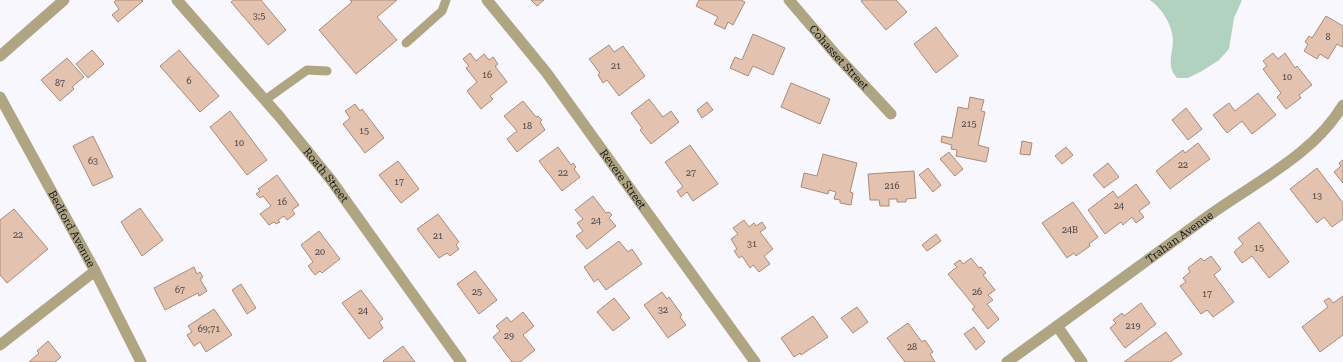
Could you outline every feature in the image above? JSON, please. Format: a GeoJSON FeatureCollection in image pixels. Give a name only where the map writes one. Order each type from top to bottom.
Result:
{"type":"FeatureCollection","features":[{"type":"Feature","properties":{"kind":"street"},"geometry":{"type":"LineString","coordinates":[[0,56],[64,0]]}},
{"type":"Feature","properties":{"kind":"street","name":"Roath Street"},"geometry":{"type":"LineString","coordinates":[[177,0],[265,100],[331,180],[461,362]]}},
{"type":"Feature","properties":{"kind":"street","name":"Revere Street"},"geometry":{"type":"LineString","coordinates":[[487,0],[546,72],[755,362]]}},
{"type":"Feature","properties":{"kind":"street","name":"Cohasset Street"},"geometry":{"type":"LineString","coordinates":[[789,0],[837,56],[891,114]]}},
{"type":"Feature","properties":{"kind":"street","name":"Bedford Avenue"},"geometry":{"type":"LineString","coordinates":[[0,96],[95,271],[141,362]]}},
{"type":"Feature","properties":{"kind":"street","name":"Trahan Avenue"},"geometry":{"type":"LineString","coordinates":[[1007,362],[1213,212],[1299,153],[1326,129],[1343,105]]}},
{"type":"Feature","properties":{"kind":"street"},"geometry":{"type":"LineString","coordinates":[[0,345],[95,271]]}},
{"type":"Feature","properties":{"kind":"street"},"geometry":{"type":"LineString","coordinates":[[1057,326],[1082,362]]}},
{"type":"Feature","properties":{"kind":"lane"},"geometry":{"type":"LineString","coordinates":[[406,43],[442,11],[446,0]]}},
{"type":"Feature","properties":{"kind":"lane"},"geometry":{"type":"LineString","coordinates":[[265,100],[307,70],[327,71]]}},
{"type":"Feature","properties":{"kind":"green space"},"geometry":{"type":"Polygon","coordinates":[[[1150,0],[1242,0],[1234,18],[1229,49],[1219,60],[1202,71],[1188,78],[1177,78],[1171,67],[1173,39],[1171,28],[1161,11],[1150,0]]]}},
{"type":"Feature","properties":{"kind":"building"},"geometry":{"type":"Polygon","coordinates":[[[116,0],[143,1],[118,22],[112,15],[119,9],[114,2],[116,0]]]}},
{"type":"Feature","properties":{"kind":"building"},"geometry":{"type":"Polygon","coordinates":[[[234,0],[261,0],[286,30],[268,45],[231,2],[234,0]]]}},
{"type":"Feature","properties":{"kind":"building"},"geometry":{"type":"Polygon","coordinates":[[[350,0],[397,0],[377,17],[397,40],[356,74],[319,30],[352,2],[350,0]]]}},
{"type":"Feature","properties":{"kind":"building"},"geometry":{"type":"Polygon","coordinates":[[[531,0],[544,0],[537,6],[531,0]]]}},
{"type":"Feature","properties":{"kind":"building"},"geometry":{"type":"Polygon","coordinates":[[[699,0],[741,0],[745,2],[733,25],[728,22],[725,29],[714,24],[718,17],[696,6],[699,0]]]}},
{"type":"Feature","properties":{"kind":"building"},"geometry":{"type":"Polygon","coordinates":[[[896,0],[907,12],[886,30],[861,1],[896,0]]]}},
{"type":"Feature","properties":{"kind":"building"},"geometry":{"type":"Polygon","coordinates":[[[1326,16],[1343,26],[1343,45],[1342,47],[1337,44],[1328,59],[1320,54],[1317,59],[1304,51],[1308,44],[1305,42],[1309,36],[1312,38],[1326,16]]]}},
{"type":"Feature","properties":{"kind":"building"},"geometry":{"type":"Polygon","coordinates":[[[936,27],[958,56],[936,73],[914,44],[936,27]]]}},
{"type":"Feature","properties":{"kind":"building"},"geometry":{"type":"Polygon","coordinates":[[[753,34],[785,48],[773,75],[753,66],[748,76],[730,68],[735,57],[742,60],[753,34]]]}},
{"type":"Feature","properties":{"kind":"building"},"geometry":{"type":"Polygon","coordinates":[[[609,45],[614,52],[623,46],[645,76],[619,96],[607,80],[603,83],[598,75],[600,73],[589,59],[609,45]]]}},
{"type":"Feature","properties":{"kind":"building"},"geometry":{"type":"Polygon","coordinates":[[[92,50],[104,64],[88,78],[76,64],[92,50]]]}},
{"type":"Feature","properties":{"kind":"building"},"geometry":{"type":"Polygon","coordinates":[[[179,50],[219,96],[200,112],[160,66],[179,50]]]}},
{"type":"Feature","properties":{"kind":"building"},"geometry":{"type":"Polygon","coordinates":[[[470,53],[476,61],[484,54],[489,60],[493,57],[498,64],[495,66],[507,82],[490,96],[493,99],[481,109],[467,91],[477,82],[466,68],[469,66],[463,59],[470,53]]]}},
{"type":"Feature","properties":{"kind":"building"},"geometry":{"type":"Polygon","coordinates":[[[1273,53],[1278,59],[1285,53],[1295,68],[1297,66],[1312,85],[1299,95],[1301,98],[1286,109],[1277,97],[1281,93],[1263,69],[1267,66],[1263,61],[1273,53]]]}},
{"type":"Feature","properties":{"kind":"building"},"geometry":{"type":"Polygon","coordinates":[[[67,58],[84,77],[72,87],[74,89],[60,101],[41,80],[67,58]]]}},
{"type":"Feature","properties":{"kind":"building"},"geometry":{"type":"Polygon","coordinates":[[[791,83],[830,99],[820,124],[781,107],[791,83]]]}},
{"type":"Feature","properties":{"kind":"building"},"geometry":{"type":"Polygon","coordinates":[[[1258,93],[1276,115],[1252,134],[1242,121],[1227,133],[1213,115],[1229,103],[1235,111],[1258,93]]]}},
{"type":"Feature","properties":{"kind":"building"},"geometry":{"type":"Polygon","coordinates":[[[970,97],[984,100],[981,111],[985,112],[978,145],[989,148],[986,162],[956,156],[957,150],[951,149],[952,145],[941,142],[942,136],[952,138],[958,107],[968,109],[970,97]]]}},
{"type":"Feature","properties":{"kind":"building"},"geometry":{"type":"Polygon","coordinates":[[[649,99],[663,117],[671,111],[679,122],[651,144],[640,130],[642,128],[631,113],[649,99]]]}},
{"type":"Feature","properties":{"kind":"building"},"geometry":{"type":"Polygon","coordinates":[[[523,101],[536,117],[538,116],[542,120],[540,122],[545,130],[517,152],[507,139],[517,131],[504,116],[523,101]]]}},
{"type":"Feature","properties":{"kind":"building"},"geometry":{"type":"Polygon","coordinates":[[[707,102],[713,110],[702,118],[697,110],[707,102]]]}},
{"type":"Feature","properties":{"kind":"building"},"geometry":{"type":"Polygon","coordinates":[[[355,104],[360,111],[362,109],[384,138],[365,153],[343,124],[350,118],[345,111],[355,104]]]}},
{"type":"Feature","properties":{"kind":"building"},"geometry":{"type":"Polygon","coordinates":[[[1186,108],[1202,129],[1188,140],[1172,120],[1186,108]]]}},
{"type":"Feature","properties":{"kind":"building"},"geometry":{"type":"Polygon","coordinates":[[[230,111],[267,160],[247,175],[210,127],[230,111]]]}},
{"type":"Feature","properties":{"kind":"building"},"geometry":{"type":"Polygon","coordinates":[[[93,136],[113,177],[93,186],[73,146],[93,136]]]}},
{"type":"Feature","properties":{"kind":"building"},"geometry":{"type":"Polygon","coordinates":[[[1022,141],[1032,143],[1030,155],[1020,154],[1022,141]]]}},
{"type":"Feature","properties":{"kind":"building"},"geometry":{"type":"Polygon","coordinates":[[[1198,143],[1210,159],[1170,189],[1156,171],[1183,150],[1185,153],[1198,143]]]}},
{"type":"Feature","properties":{"kind":"building"},"geometry":{"type":"Polygon","coordinates":[[[690,145],[718,184],[693,201],[687,192],[681,197],[677,191],[683,187],[665,162],[690,145]]]}},
{"type":"Feature","properties":{"kind":"building"},"geometry":{"type":"Polygon","coordinates":[[[558,147],[571,165],[573,163],[576,167],[574,169],[580,177],[562,191],[539,161],[558,147]]]}},
{"type":"Feature","properties":{"kind":"building"},"geometry":{"type":"Polygon","coordinates":[[[1066,147],[1073,155],[1062,164],[1055,156],[1066,147]]]}},
{"type":"Feature","properties":{"kind":"building"},"geometry":{"type":"Polygon","coordinates":[[[949,152],[963,169],[955,176],[940,159],[949,152]]]}},
{"type":"Feature","properties":{"kind":"building"},"geometry":{"type":"Polygon","coordinates":[[[823,154],[857,163],[850,192],[853,193],[851,205],[840,203],[840,200],[834,199],[836,192],[829,190],[828,194],[801,187],[804,173],[817,176],[823,154]]]}},
{"type":"Feature","properties":{"kind":"building"},"geometry":{"type":"Polygon","coordinates":[[[1343,160],[1343,183],[1334,172],[1341,166],[1339,163],[1343,160]]]}},
{"type":"Feature","properties":{"kind":"building"},"geometry":{"type":"Polygon","coordinates":[[[398,161],[419,189],[401,203],[379,175],[398,161]]]}},
{"type":"Feature","properties":{"kind":"building"},"geometry":{"type":"Polygon","coordinates":[[[1108,163],[1119,177],[1104,188],[1093,175],[1108,163]]]}},
{"type":"Feature","properties":{"kind":"building"},"geometry":{"type":"Polygon","coordinates":[[[928,168],[941,185],[933,192],[919,175],[928,168]]]}},
{"type":"Feature","properties":{"kind":"building"},"geometry":{"type":"Polygon","coordinates":[[[1317,168],[1343,203],[1343,219],[1332,227],[1324,217],[1317,223],[1290,189],[1317,168]]]}},
{"type":"Feature","properties":{"kind":"building"},"geometry":{"type":"Polygon","coordinates":[[[914,171],[916,198],[906,199],[906,202],[897,202],[897,199],[889,199],[889,206],[880,206],[879,200],[870,200],[868,174],[914,171]]]}},
{"type":"Feature","properties":{"kind":"building"},"geometry":{"type":"Polygon","coordinates":[[[277,175],[299,205],[292,210],[295,214],[287,220],[284,216],[278,220],[280,222],[276,224],[274,222],[269,225],[260,214],[271,206],[263,196],[260,198],[256,194],[260,191],[258,189],[277,175]]]}},
{"type":"Feature","properties":{"kind":"building"},"geometry":{"type":"Polygon","coordinates":[[[1136,184],[1150,203],[1139,211],[1144,217],[1136,223],[1132,217],[1123,225],[1121,222],[1105,234],[1088,210],[1113,191],[1118,198],[1136,184]]]}},
{"type":"Feature","properties":{"kind":"building"},"geometry":{"type":"Polygon","coordinates":[[[593,196],[606,213],[609,212],[612,215],[609,218],[616,226],[587,249],[576,236],[583,231],[577,223],[583,219],[575,210],[593,196]]]}},
{"type":"Feature","properties":{"kind":"building"},"geometry":{"type":"Polygon","coordinates":[[[1073,202],[1098,237],[1089,244],[1090,246],[1076,256],[1074,253],[1067,258],[1042,223],[1073,202]]]}},
{"type":"Feature","properties":{"kind":"building"},"geometry":{"type":"Polygon","coordinates":[[[140,208],[163,240],[142,256],[121,222],[140,208]]]}},
{"type":"Feature","properties":{"kind":"building"},"geometry":{"type":"Polygon","coordinates":[[[14,209],[48,249],[7,283],[0,275],[0,220],[14,209]]]}},
{"type":"Feature","properties":{"kind":"building"},"geometry":{"type":"Polygon","coordinates":[[[438,214],[459,242],[456,245],[459,249],[450,256],[447,253],[439,258],[417,229],[438,214]]]}},
{"type":"Feature","properties":{"kind":"building"},"geometry":{"type":"Polygon","coordinates":[[[744,220],[749,227],[754,223],[756,226],[762,222],[766,228],[760,232],[773,249],[764,256],[770,264],[759,272],[753,265],[750,268],[742,256],[739,258],[734,251],[737,249],[731,239],[738,234],[733,228],[744,220]]]}},
{"type":"Feature","properties":{"kind":"building"},"geometry":{"type":"Polygon","coordinates":[[[1259,222],[1289,262],[1269,278],[1252,256],[1242,263],[1234,252],[1243,244],[1238,238],[1259,222]]]}},
{"type":"Feature","properties":{"kind":"building"},"geometry":{"type":"Polygon","coordinates":[[[319,231],[340,259],[322,273],[320,271],[315,275],[308,266],[313,262],[301,245],[319,231]]]}},
{"type":"Feature","properties":{"kind":"building"},"geometry":{"type":"Polygon","coordinates":[[[936,234],[941,241],[927,251],[922,245],[936,234]]]}},
{"type":"Feature","properties":{"kind":"building"},"geometry":{"type":"Polygon","coordinates":[[[619,241],[628,252],[632,249],[642,264],[606,290],[598,279],[594,282],[584,267],[619,241]]]}},
{"type":"Feature","properties":{"kind":"building"},"geometry":{"type":"Polygon","coordinates":[[[1211,256],[1221,269],[1214,275],[1234,302],[1213,317],[1207,310],[1201,314],[1180,286],[1186,282],[1183,278],[1190,272],[1188,268],[1201,258],[1204,261],[1211,256]]]}},
{"type":"Feature","properties":{"kind":"building"},"geometry":{"type":"Polygon","coordinates":[[[971,258],[979,268],[981,267],[986,273],[983,275],[995,290],[988,295],[993,300],[987,304],[999,319],[988,329],[972,309],[975,307],[948,274],[957,267],[954,264],[960,260],[963,264],[971,258]]]}},
{"type":"Feature","properties":{"kind":"building"},"geometry":{"type":"Polygon","coordinates":[[[194,267],[197,274],[200,272],[203,277],[200,279],[207,291],[199,296],[198,293],[165,310],[154,288],[194,267]]]}},
{"type":"Feature","properties":{"kind":"building"},"geometry":{"type":"Polygon","coordinates":[[[475,271],[497,300],[479,314],[457,284],[475,271]]]}},
{"type":"Feature","properties":{"kind":"building"},"geometry":{"type":"Polygon","coordinates":[[[241,284],[256,308],[247,314],[232,290],[241,284]]]}},
{"type":"Feature","properties":{"kind":"building"},"geometry":{"type":"Polygon","coordinates":[[[361,290],[383,319],[379,322],[383,328],[369,339],[342,303],[361,290]]]}},
{"type":"Feature","properties":{"kind":"building"},"geometry":{"type":"Polygon","coordinates":[[[662,292],[667,299],[669,297],[682,315],[680,317],[686,325],[668,338],[644,305],[662,292]]]}},
{"type":"Feature","properties":{"kind":"building"},"geometry":{"type":"Polygon","coordinates":[[[1343,296],[1343,335],[1320,352],[1302,327],[1328,307],[1324,301],[1329,298],[1333,303],[1343,296]]]}},
{"type":"Feature","properties":{"kind":"building"},"geometry":{"type":"Polygon","coordinates":[[[614,298],[630,318],[613,331],[597,312],[614,298]]]}},
{"type":"Feature","properties":{"kind":"building"},"geometry":{"type":"Polygon","coordinates":[[[1141,303],[1156,324],[1125,348],[1110,328],[1116,323],[1113,320],[1122,313],[1124,316],[1141,303]]]}},
{"type":"Feature","properties":{"kind":"building"},"geometry":{"type":"Polygon","coordinates":[[[857,307],[868,322],[853,333],[841,318],[857,307]]]}},
{"type":"Feature","properties":{"kind":"building"},"geometry":{"type":"Polygon","coordinates":[[[214,309],[232,335],[206,352],[200,342],[194,346],[187,335],[192,332],[188,326],[214,309]]]}},
{"type":"Feature","properties":{"kind":"building"},"geometry":{"type":"Polygon","coordinates":[[[523,312],[534,326],[523,335],[535,350],[520,362],[512,362],[493,337],[500,331],[496,326],[507,317],[511,322],[523,312]]]}},
{"type":"Feature","properties":{"kind":"building"},"geometry":{"type":"Polygon","coordinates":[[[813,316],[828,337],[801,355],[800,353],[794,357],[781,338],[813,316]]]}},
{"type":"Feature","properties":{"kind":"building"},"geometry":{"type":"Polygon","coordinates":[[[908,323],[922,342],[925,340],[933,352],[930,354],[935,362],[905,362],[887,338],[908,323]]]}},
{"type":"Feature","properties":{"kind":"building"},"geometry":{"type":"Polygon","coordinates":[[[974,327],[985,342],[976,350],[964,334],[974,327]]]}},
{"type":"Feature","properties":{"kind":"building"},"geometry":{"type":"Polygon","coordinates":[[[1166,332],[1182,354],[1170,362],[1124,362],[1166,332]]]}},
{"type":"Feature","properties":{"kind":"building"},"geometry":{"type":"Polygon","coordinates":[[[48,341],[61,357],[55,362],[29,362],[39,353],[37,351],[48,341]]]}},
{"type":"Feature","properties":{"kind":"building"},"geometry":{"type":"Polygon","coordinates":[[[403,346],[415,362],[383,361],[403,346]]]}}]}
